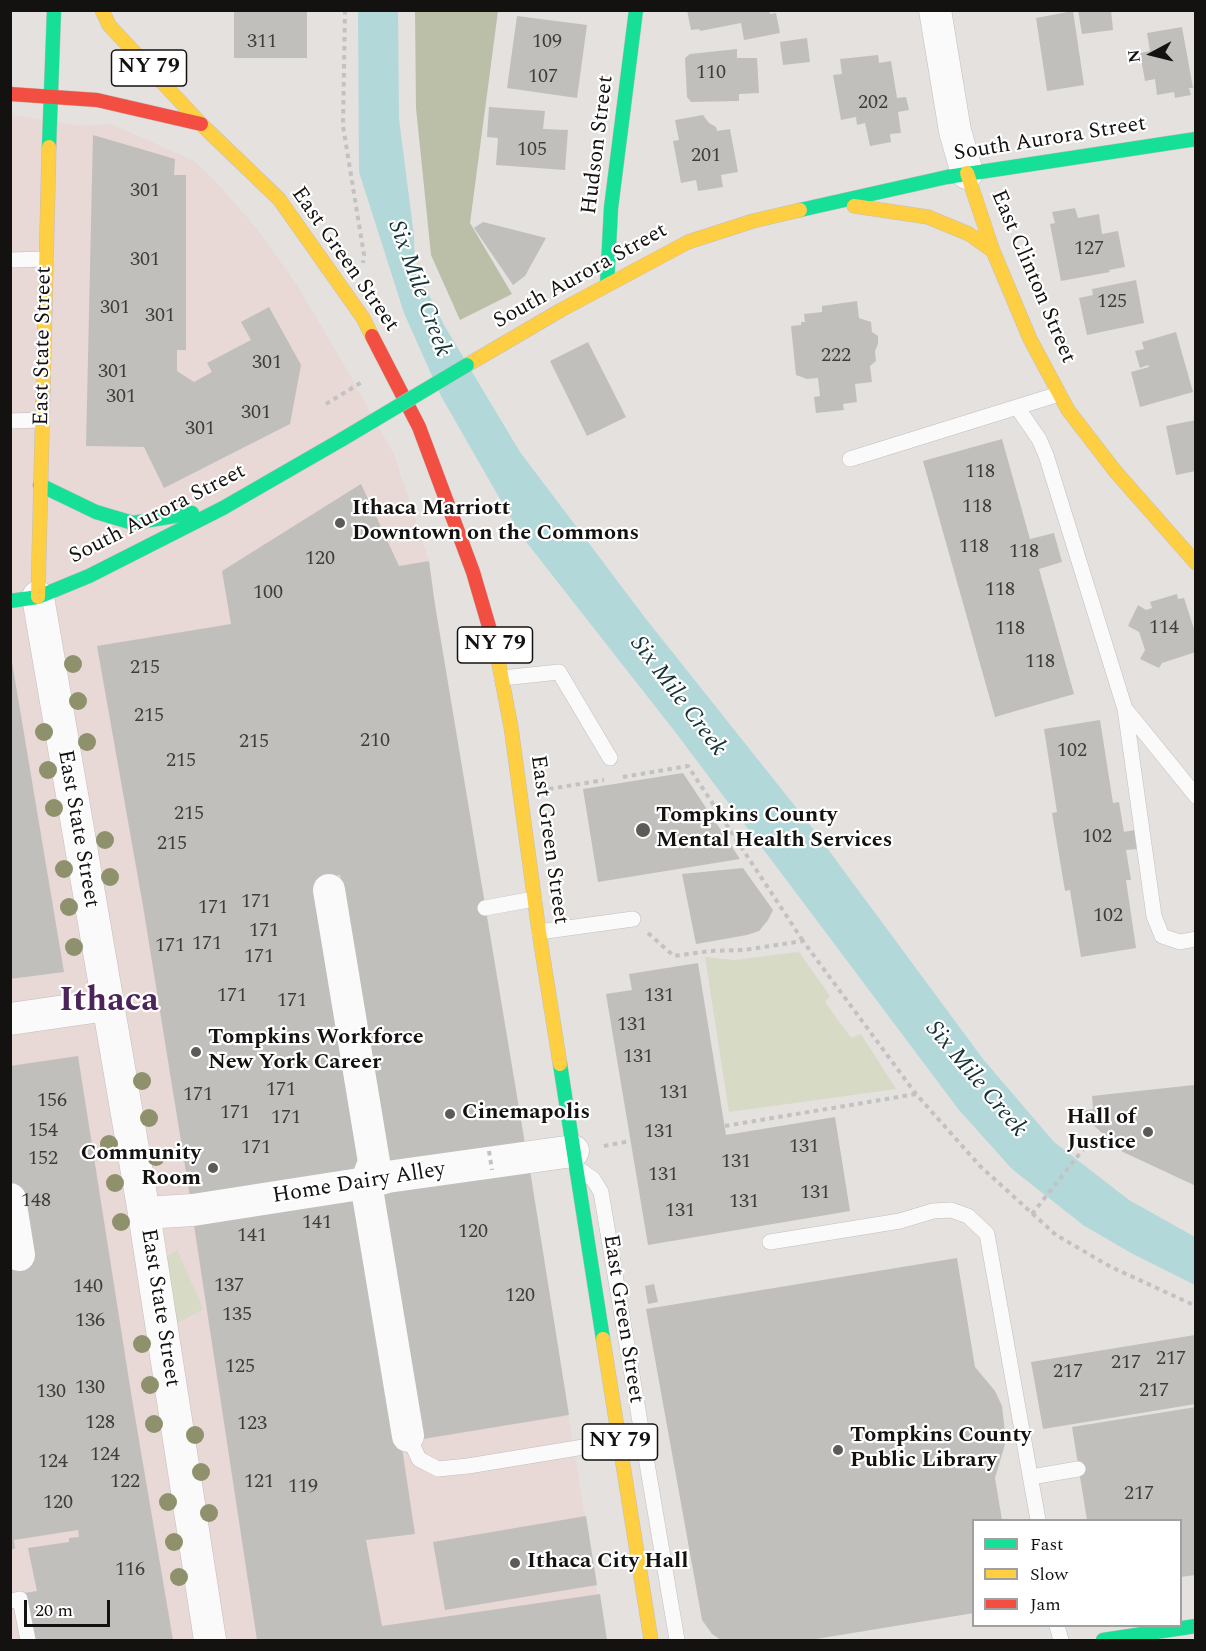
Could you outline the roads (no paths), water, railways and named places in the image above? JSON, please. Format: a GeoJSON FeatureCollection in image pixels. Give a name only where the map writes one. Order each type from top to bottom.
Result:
{"type":"FeatureCollection","features":[{"type":"Feature","properties":{"kind":"main road","name":"East State Street"},"geometry":{"type":"LineString","coordinates":[[24,599],[40,485],[54,10]]}},
{"type":"Feature","properties":{"kind":"main road","name":"East Green Street"},"geometry":{"type":"LineString","coordinates":[[102,10],[109,25],[201,124],[279,199],[363,318],[380,347],[419,428],[456,522],[488,620],[502,678],[539,932],[651,1641]]}},
{"type":"Feature","properties":{"kind":"main road","name":"Hudson Street"},"geometry":{"type":"LineString","coordinates":[[607,285],[611,208],[636,10]]}},
{"type":"Feature","properties":{"kind":"main road","name":"NY 79"},"geometry":{"type":"LineString","coordinates":[[10,94],[97,100],[201,124]]}},
{"type":"Feature","properties":{"kind":"main road","name":"South Aurora Street"},"geometry":{"type":"LineString","coordinates":[[24,599],[89,576],[223,508],[561,310],[688,242],[753,222],[968,173],[1196,139]]}},
{"type":"Feature","properties":{"kind":"main road","name":"East Clinton Street"},"geometry":{"type":"LineString","coordinates":[[968,173],[993,251],[1030,339],[1068,410],[1115,471],[1196,563]]}},
{"type":"Feature","properties":{"kind":"main road"},"geometry":{"type":"LineString","coordinates":[[832,203],[928,217],[969,234],[993,251]]}},
{"type":"Feature","properties":{"kind":"main road"},"geometry":{"type":"LineString","coordinates":[[40,485],[96,512],[133,523],[223,508]]}},
{"type":"Feature","properties":{"kind":"main road"},"geometry":{"type":"LineString","coordinates":[[1103,1641],[1196,1626]]}},
{"type":"Feature","properties":{"kind":"street"},"geometry":{"type":"LineString","coordinates":[[935,10],[955,131],[968,173]]}},
{"type":"Feature","properties":{"kind":"street","name":"East State Street"},"geometry":{"type":"LineString","coordinates":[[24,599],[107,1005],[144,1213],[210,1641]]}},
{"type":"Feature","properties":{"kind":"street"},"geometry":{"type":"LineString","coordinates":[[329,890],[374,1162],[366,1183],[408,1436]]}},
{"type":"Feature","properties":{"kind":"street"},"geometry":{"type":"LineString","coordinates":[[10,1019],[107,1005]]}},
{"type":"Feature","properties":{"kind":"street","name":"Home Dairy Alley"},"geometry":{"type":"LineString","coordinates":[[144,1213],[193,1210],[387,1178],[574,1158]]}},
{"type":"Feature","properties":{"kind":"street"},"geometry":{"type":"LineString","coordinates":[[10,1199],[19,1254]]}},
{"type":"Feature","properties":{"kind":"lane"},"geometry":{"type":"LineString","coordinates":[[10,260],[45,259]]}},
{"type":"Feature","properties":{"kind":"lane"},"geometry":{"type":"LineString","coordinates":[[850,459],[1059,394]]}},
{"type":"Feature","properties":{"kind":"lane"},"geometry":{"type":"LineString","coordinates":[[1017,407],[1039,438],[1046,455],[1125,709],[1154,916],[1162,936],[1179,942],[1196,939]]}},
{"type":"Feature","properties":{"kind":"lane"},"geometry":{"type":"LineString","coordinates":[[10,421],[42,420]]}},
{"type":"Feature","properties":{"kind":"lane"},"geometry":{"type":"LineString","coordinates":[[502,678],[559,672],[610,758]]}},
{"type":"Feature","properties":{"kind":"lane"},"geometry":{"type":"LineString","coordinates":[[1125,709],[1196,796]]}},
{"type":"Feature","properties":{"kind":"lane"},"geometry":{"type":"LineString","coordinates":[[485,908],[534,899]]}},
{"type":"Feature","properties":{"kind":"lane"},"geometry":{"type":"LineString","coordinates":[[539,932],[633,919]]}},
{"type":"Feature","properties":{"kind":"lane"},"geometry":{"type":"LineString","coordinates":[[574,1158],[593,1179],[601,1192],[676,1641]]}},
{"type":"Feature","properties":{"kind":"lane"},"geometry":{"type":"LineString","coordinates":[[770,1242],[900,1221],[933,1211],[951,1210],[968,1216],[987,1234],[1038,1519]]}},
{"type":"Feature","properties":{"kind":"lane"},"geometry":{"type":"LineString","coordinates":[[408,1436],[419,1459],[438,1469],[468,1467],[620,1441]]}},
{"type":"Feature","properties":{"kind":"lane"},"geometry":{"type":"LineString","coordinates":[[1031,1477],[1078,1469]]}},
{"type":"Feature","properties":{"kind":"lane"},"geometry":{"type":"LineString","coordinates":[[10,1601],[20,1599],[28,1641]]}},
{"type":"Feature","properties":{"kind":"water","name":"Six Mile Creek"},"geometry":{"type":"Polygon","coordinates":[[[358,11],[398,11],[399,119],[414,236],[415,267],[444,325],[520,452],[646,619],[810,825],[983,1059],[1054,1142],[1129,1200],[1195,1237],[1195,1285],[1131,1253],[1083,1225],[1012,1169],[959,1110],[676,733],[520,534],[441,396],[404,313],[359,172],[358,11]]]}},
{"type":"Feature","properties":{"kind":"place","name":"Ithaca Marriott Downtown on the Commons"},"geometry":{"type":"Point","coordinates":[340,523]}},
{"type":"Feature","properties":{"kind":"place","name":"Tompkins County Mental Health Services"},"geometry":{"type":"Point","coordinates":[643,830]}},
{"type":"Feature","properties":{"kind":"place","name":"Tompkins Workforce New York Career"},"geometry":{"type":"Point","coordinates":[196,1052]}},
{"type":"Feature","properties":{"kind":"place","name":"Cinemapolis"},"geometry":{"type":"Point","coordinates":[450,1114]}},
{"type":"Feature","properties":{"kind":"place","name":"Hall of Justice"},"geometry":{"type":"Point","coordinates":[1148,1132]}},
{"type":"Feature","properties":{"kind":"place","name":"Community Room"},"geometry":{"type":"Point","coordinates":[213,1168]}},
{"type":"Feature","properties":{"kind":"place","name":"Tompkins County Public Library"},"geometry":{"type":"Point","coordinates":[838,1450]}},
{"type":"Feature","properties":{"kind":"place","name":"Ithaca City Hall"},"geometry":{"type":"Point","coordinates":[515,1563]}},
{"type":"Feature","properties":{"kind":"district","name":"Ithaca"},"geometry":{"type":"Point","coordinates":[109,1003]}}]}
